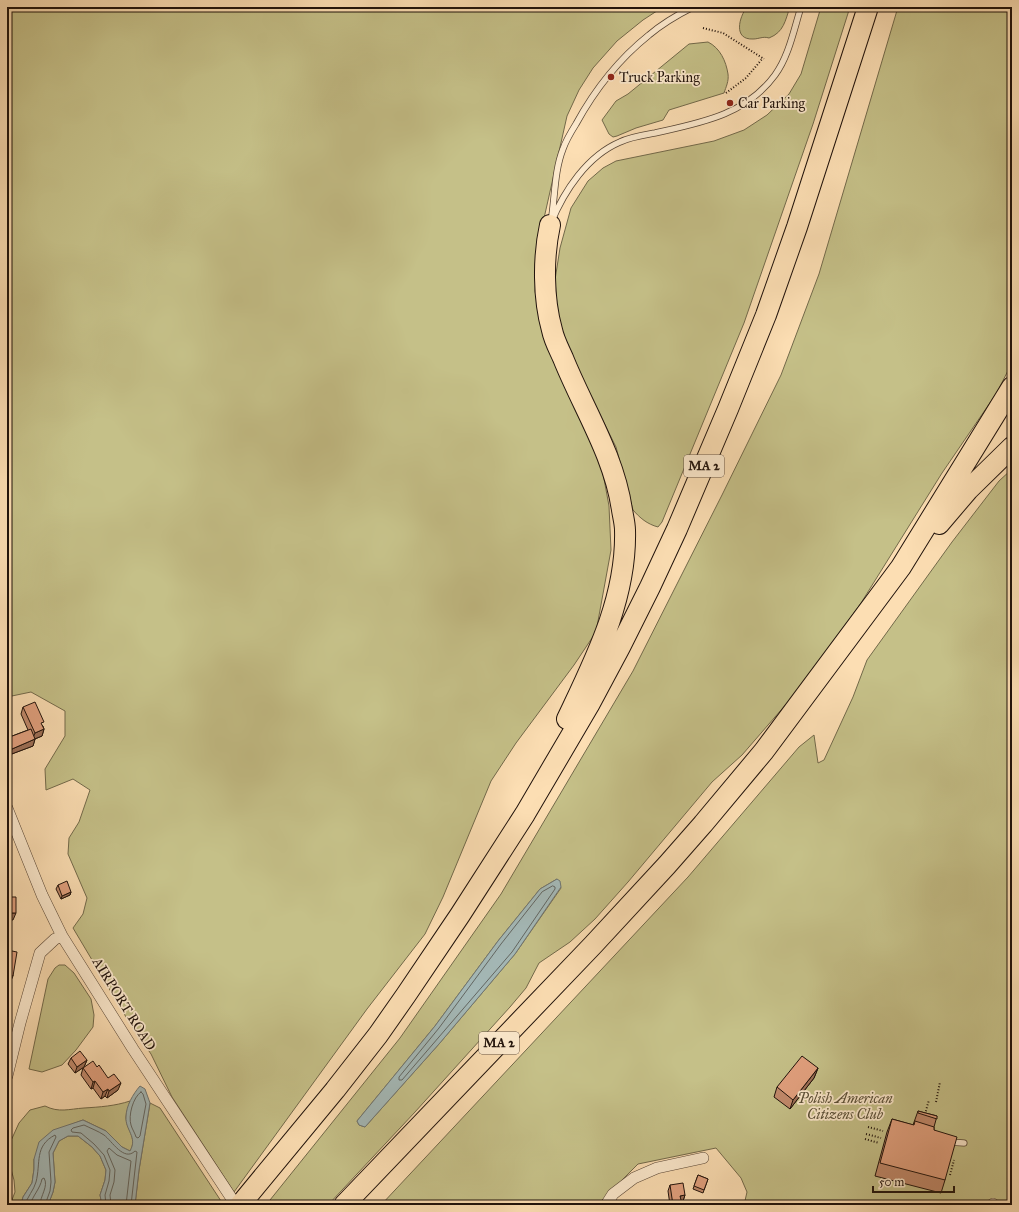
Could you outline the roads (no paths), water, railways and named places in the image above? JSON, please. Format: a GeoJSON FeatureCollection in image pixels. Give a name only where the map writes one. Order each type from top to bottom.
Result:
{"type":"FeatureCollection","features":[{"type":"Feature","properties":{"kind":"highway","name":"MA 2"},"geometry":{"type":"LineString","coordinates":[[242,1201],[335,1090],[378,1035],[433,955],[519,824],[560,756],[620,647],[650,588],[680,522],[754,345],[785,264],[868,7]]}},
{"type":"Feature","properties":{"kind":"highway"},"geometry":{"type":"LineString","coordinates":[[519,824],[602,642],[615,606],[625,554],[625,529],[615,475],[552,331],[545,282],[550,225]]}},
{"type":"Feature","properties":{"kind":"highway","name":"MA 2"},"geometry":{"type":"LineString","coordinates":[[344,1205],[593,945],[703,824],[764,751],[901,568],[1012,387]]}},
{"type":"Feature","properties":{"kind":"highway"},"geometry":{"type":"LineString","coordinates":[[901,568],[968,490],[1012,447]]}},
{"type":"Feature","properties":{"kind":"street","name":"AIRPORT ROAD"},"geometry":{"type":"LineString","coordinates":[[7,808],[42,895],[62,936],[133,1049],[242,1201]]}},
{"type":"Feature","properties":{"kind":"street"},"geometry":{"type":"LineString","coordinates":[[7,1076],[40,953],[55,939],[62,936]]}},
{"type":"Feature","properties":{"kind":"street"},"geometry":{"type":"LineString","coordinates":[[606,1205],[613,1194],[634,1178],[658,1168],[703,1158]]}},
{"type":"Feature","properties":{"kind":"lane"},"geometry":{"type":"LineString","coordinates":[[550,225],[563,148],[596,91],[617,66],[649,35],[692,7]]}},
{"type":"Feature","properties":{"kind":"lane"},"geometry":{"type":"LineString","coordinates":[[550,225],[557,209],[574,182],[594,158],[606,149],[621,141],[699,122],[730,112],[744,105],[755,96],[776,74],[783,62],[801,7]]}},
{"type":"Feature","properties":{"kind":"lane"},"geometry":{"type":"LineString","coordinates":[[944,1140],[964,1143]]}},
{"type":"Feature","properties":{"kind":"water"},"geometry":{"type":"Polygon","coordinates":[[[557,879],[560,881],[561,887],[515,954],[439,1044],[365,1127],[359,1125],[357,1121],[435,1026],[498,941],[540,889],[557,879]]]}},
{"type":"Feature","properties":{"kind":"water"},"geometry":{"type":"Polygon","coordinates":[[[140,1086],[145,1089],[150,1103],[135,1205],[102,1205],[100,1195],[105,1180],[106,1170],[100,1156],[92,1147],[78,1136],[68,1136],[59,1141],[53,1153],[55,1182],[48,1205],[21,1205],[23,1197],[32,1183],[34,1159],[39,1142],[53,1130],[83,1120],[106,1131],[122,1147],[130,1151],[133,1142],[126,1122],[126,1113],[130,1100],[140,1086]]]}},
{"type":"Feature","properties":{"kind":"place","name":"Truck Parking"},"geometry":{"type":"Point","coordinates":[611,77]}},
{"type":"Feature","properties":{"kind":"place","name":"Car Parking"},"geometry":{"type":"Point","coordinates":[730,103]}},
{"type":"Feature","properties":{"kind":"park label","name":"Polish American Citizens Club"},"geometry":{"type":"Point","coordinates":[845,1106]}}]}
